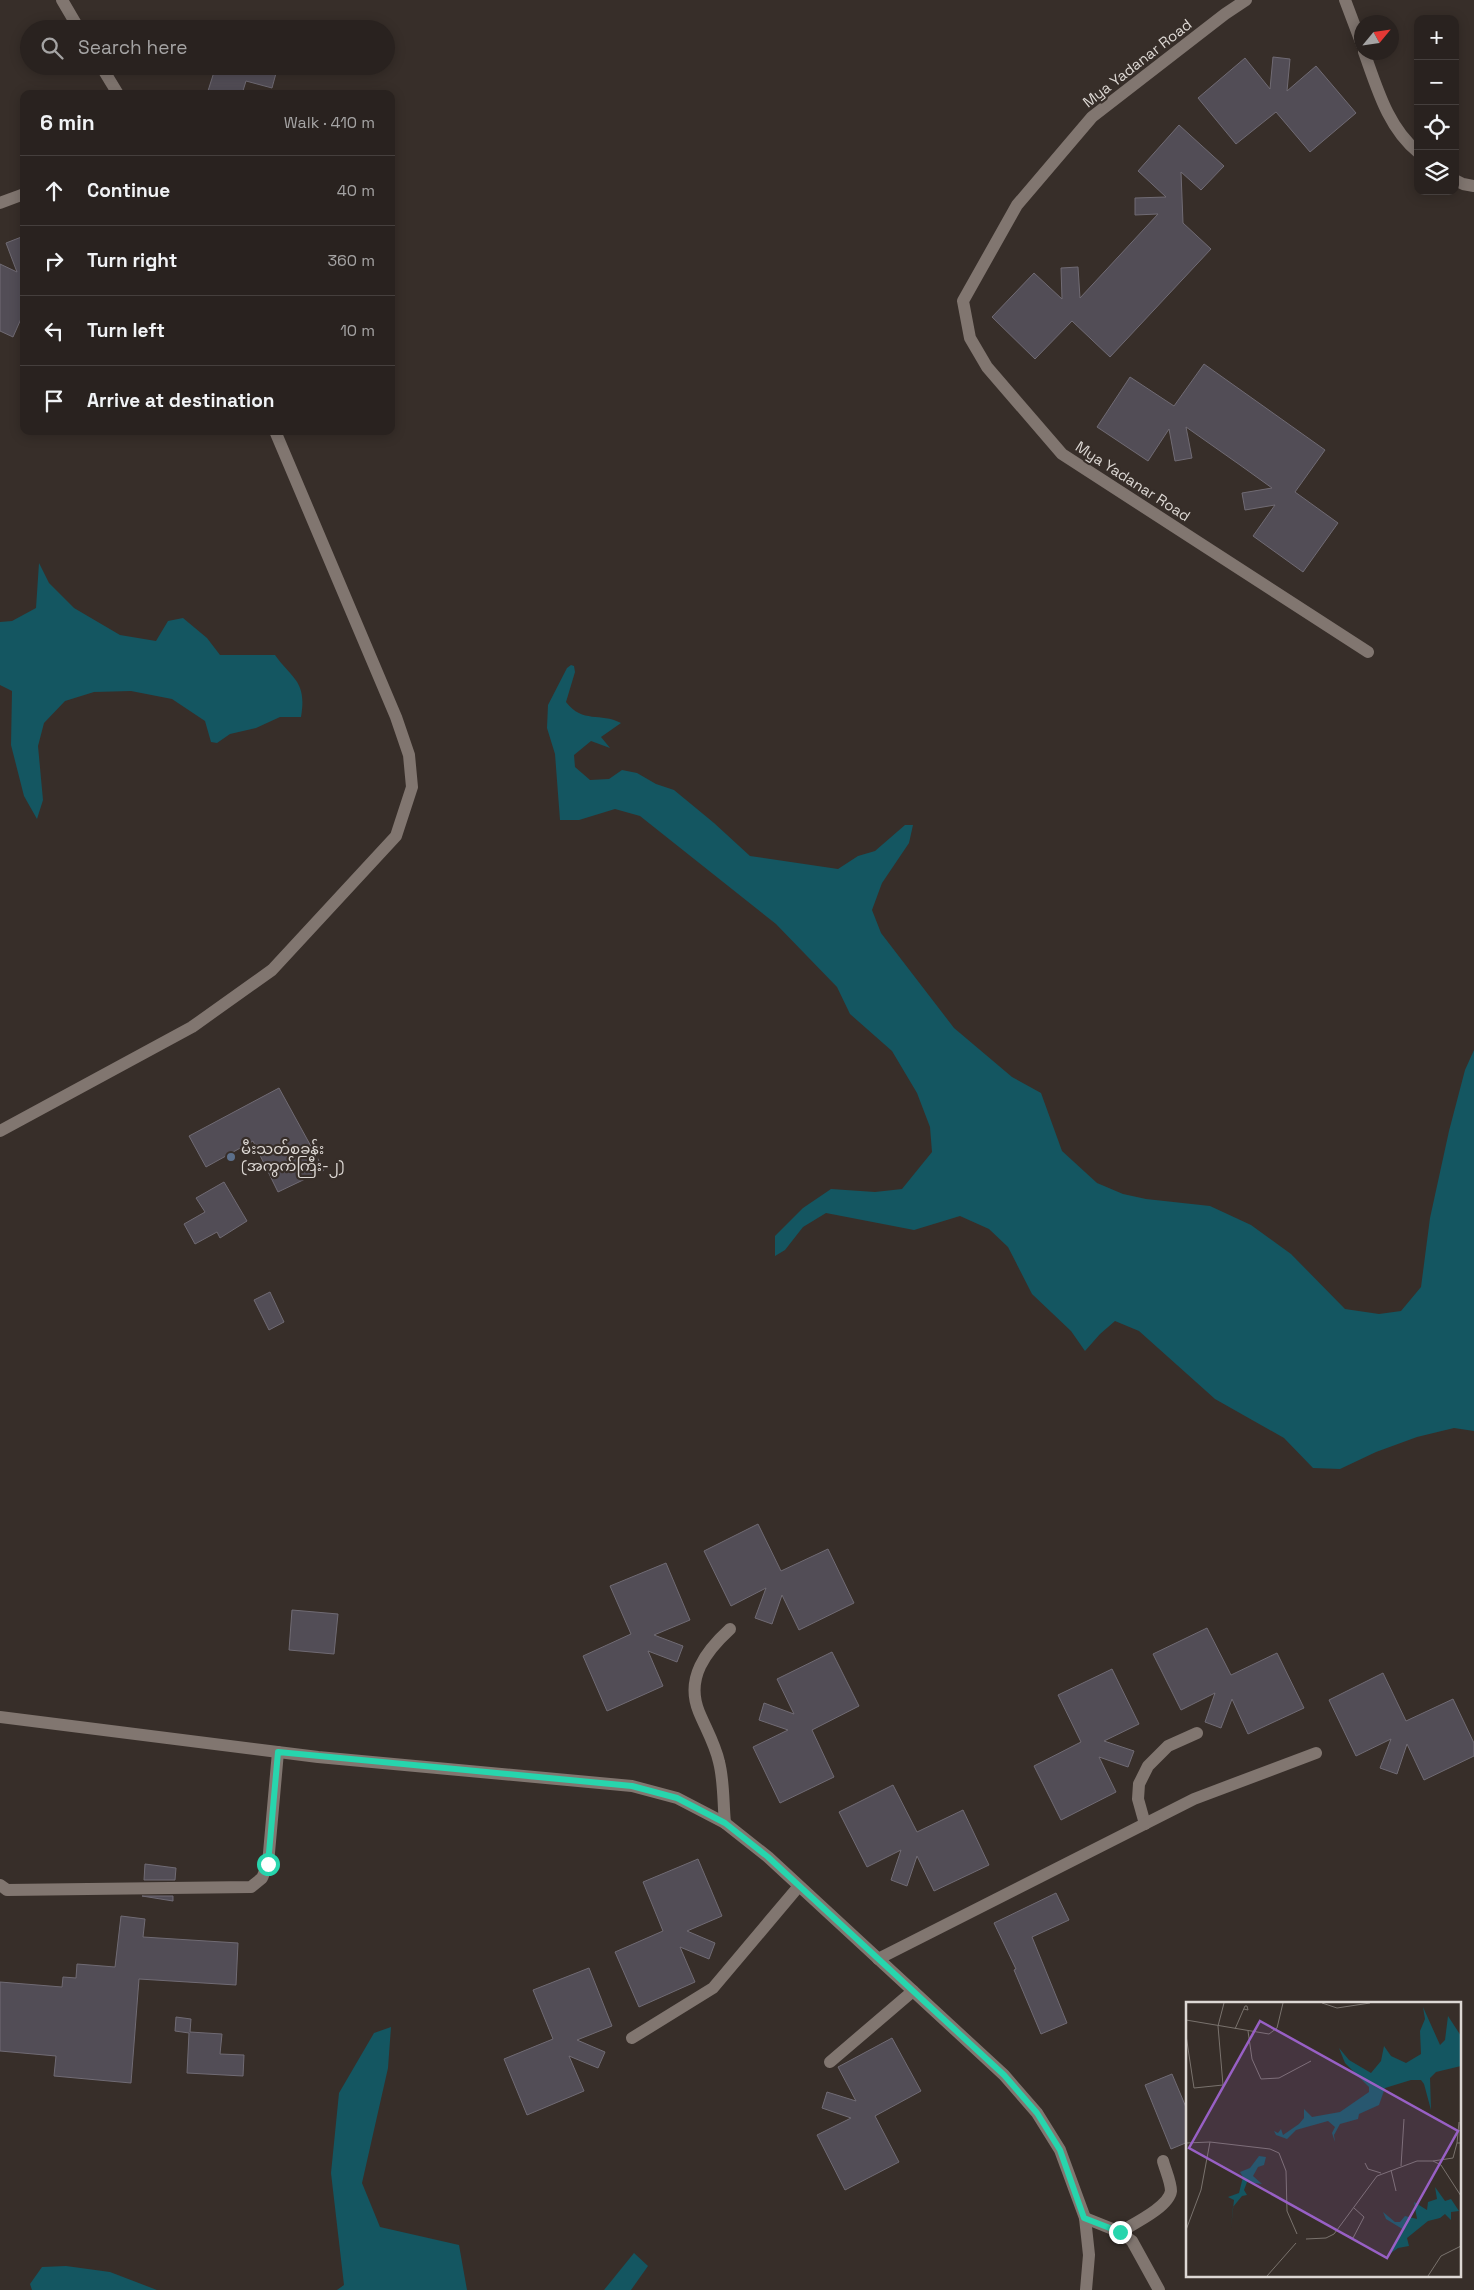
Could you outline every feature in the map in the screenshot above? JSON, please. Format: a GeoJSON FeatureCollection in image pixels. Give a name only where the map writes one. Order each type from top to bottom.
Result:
{"type":"FeatureCollection","features":[{"type":"Feature","properties":{"kind":"street"},"geometry":{"type":"LineString","coordinates":[[62,0],[74,20]]}},
{"type":"Feature","properties":{"kind":"street","name":"Mya Yadanar Road"},"geometry":{"type":"LineString","coordinates":[[1246,0],[1225,14],[1092,117],[1017,206],[963,301],[970,338],[987,367],[1062,454],[1368,652]]}},
{"type":"Feature","properties":{"kind":"street"},"geometry":{"type":"LineString","coordinates":[[1345,0],[1354,24]]}},
{"type":"Feature","properties":{"kind":"street"},"geometry":{"type":"LineString","coordinates":[[1367,60],[1383,105],[1406,142],[1416,150]]}},
{"type":"Feature","properties":{"kind":"street"},"geometry":{"type":"LineString","coordinates":[[106,75],[116,90]]}},
{"type":"Feature","properties":{"kind":"street"},"geometry":{"type":"LineString","coordinates":[[1459,182],[1474,186]]}},
{"type":"Feature","properties":{"kind":"street"},"geometry":{"type":"LineString","coordinates":[[0,202],[20,195]]}},
{"type":"Feature","properties":{"kind":"street"},"geometry":{"type":"LineString","coordinates":[[0,1131],[192,1027],[272,970],[396,836],[412,787],[409,755],[396,717],[277,435]]}},
{"type":"Feature","properties":{"kind":"street"},"geometry":{"type":"LineString","coordinates":[[725,1823],[719,1762],[711,1736],[698,1710],[694,1687],[699,1666],[713,1645],[730,1629]]}},
{"type":"Feature","properties":{"kind":"street"},"geometry":{"type":"LineString","coordinates":[[1,1721],[278,1752],[632,1786],[677,1798],[725,1823],[768,1857],[1004,2075],[1037,2113],[1060,2150],[1084,2218],[1089,2255],[1086,2290]]}},
{"type":"Feature","properties":{"kind":"street"},"geometry":{"type":"LineString","coordinates":[[1145,1824],[1138,1799],[1139,1784],[1148,1766],[1168,1746],[1197,1732]]}},
{"type":"Feature","properties":{"kind":"street"},"geometry":{"type":"LineString","coordinates":[[0,1886],[7,1890],[251,1886],[262,1878],[268,1864],[278,1752]]}},
{"type":"Feature","properties":{"kind":"street"},"geometry":{"type":"LineString","coordinates":[[878,1959],[1194,1800],[1316,1753]]}},
{"type":"Feature","properties":{"kind":"street"},"geometry":{"type":"LineString","coordinates":[[632,2038],[713,1988],[799,1886]]}},
{"type":"Feature","properties":{"kind":"street"},"geometry":{"type":"LineString","coordinates":[[830,2062],[913,1991]]}},
{"type":"Feature","properties":{"kind":"street"},"geometry":{"type":"LineString","coordinates":[[1120,2232],[1160,2207],[1168,2198],[1171,2191],[1163,2161]]}},
{"type":"Feature","properties":{"kind":"street"},"geometry":{"type":"LineString","coordinates":[[1084,2218],[1120,2232],[1132,2241],[1159,2290]]}},
{"type":"Feature","properties":{"kind":"water"},"geometry":{"type":"Polygon","coordinates":[[[39,563],[49,583],[74,608],[120,635],[156,641],[168,621],[183,618],[207,638],[220,655],[275,655],[293,676],[300,688],[302,696],[301,717],[280,717],[256,728],[230,734],[217,743],[211,742],[205,721],[172,699],[131,691],[94,692],[65,701],[44,723],[38,746],[43,800],[37,819],[24,796],[11,745],[12,691],[0,685],[0,622],[12,621],[36,608],[39,563]]]}},
{"type":"Feature","properties":{"kind":"water"},"geometry":{"type":"Polygon","coordinates":[[[571,665],[574,666],[575,672],[566,702],[572,709],[585,715],[606,718],[621,723],[601,737],[610,748],[591,741],[574,755],[575,767],[590,780],[609,779],[622,770],[637,773],[656,784],[674,790],[750,856],[838,869],[858,856],[875,851],[905,825],[913,825],[909,843],[882,883],[872,910],[881,933],[954,1028],[1012,1077],[1041,1093],[1062,1151],[1097,1183],[1123,1194],[1146,1199],[1210,1206],[1251,1225],[1291,1254],[1345,1309],[1379,1314],[1401,1311],[1421,1287],[1430,1218],[1449,1131],[1465,1070],[1474,1050],[1474,1431],[1454,1428],[1417,1437],[1376,1452],[1340,1469],[1313,1468],[1284,1438],[1215,1399],[1139,1331],[1115,1321],[1085,1351],[1071,1331],[1032,1294],[1008,1247],[989,1229],[960,1216],[914,1230],[826,1213],[803,1227],[785,1250],[775,1256],[775,1236],[803,1208],[831,1189],[875,1192],[902,1189],[932,1152],[930,1127],[917,1093],[892,1051],[850,1014],[837,987],[776,924],[640,816],[615,809],[579,820],[560,820],[555,754],[547,728],[548,705],[567,668],[571,665]]]}},
{"type":"Feature","properties":{"kind":"water"},"geometry":{"type":"Polygon","coordinates":[[[391,2027],[388,2068],[362,2183],[380,2227],[459,2245],[467,2290],[337,2290],[344,2285],[331,2173],[339,2093],[374,2033],[391,2027]]]}},
{"type":"Feature","properties":{"kind":"water"},"geometry":{"type":"Polygon","coordinates":[[[634,2253],[648,2266],[631,2290],[604,2290],[634,2253]]]}},
{"type":"Feature","properties":{"kind":"water"},"geometry":{"type":"Polygon","coordinates":[[[66,2266],[110,2272],[157,2290],[32,2290],[30,2284],[42,2267],[66,2266]]]}},
{"type":"Feature","properties":{"kind":"building"},"geometry":{"type":"Polygon","coordinates":[[[1273,57],[1290,59],[1287,91],[1316,66],[1356,113],[1310,152],[1276,112],[1236,144],[1198,98],[1245,58],[1270,89],[1273,57]]]}},
{"type":"Feature","properties":{"kind":"building"},"geometry":{"type":"Polygon","coordinates":[[[213,75],[276,75],[272,88],[246,81],[243,90],[208,90],[213,75]]]}},
{"type":"Feature","properties":{"kind":"building"},"geometry":{"type":"Polygon","coordinates":[[[1179,125],[1224,166],[1201,190],[1181,172],[1183,223],[1211,249],[1110,357],[1072,321],[1035,359],[992,317],[1034,273],[1062,299],[1061,268],[1078,267],[1080,298],[1158,214],[1135,215],[1135,198],[1166,197],[1138,171],[1179,125]]]}},
{"type":"Feature","properties":{"kind":"building"},"geometry":{"type":"Polygon","coordinates":[[[20,238],[20,321],[13,337],[0,331],[0,264],[17,272],[6,243],[20,238]]]}},
{"type":"Feature","properties":{"kind":"building"},"geometry":{"type":"Polygon","coordinates":[[[1204,364],[1325,450],[1295,492],[1338,523],[1303,572],[1253,536],[1275,505],[1245,510],[1242,493],[1272,488],[1240,465],[1186,427],[1192,458],[1175,461],[1169,429],[1148,461],[1097,427],[1130,377],[1174,406],[1204,364]]]}},
{"type":"Feature","properties":{"kind":"building"},"geometry":{"type":"Polygon","coordinates":[[[279,1088],[324,1170],[278,1192],[253,1141],[206,1167],[189,1136],[279,1088]]]}},
{"type":"Feature","properties":{"kind":"building"},"geometry":{"type":"Polygon","coordinates":[[[224,1182],[247,1221],[220,1238],[217,1232],[195,1244],[184,1224],[205,1212],[196,1198],[224,1182]]]}},
{"type":"Feature","properties":{"kind":"building"},"geometry":{"type":"Polygon","coordinates":[[[270,1292],[284,1322],[269,1330],[254,1300],[270,1292]]]}},
{"type":"Feature","properties":{"kind":"building"},"geometry":{"type":"Polygon","coordinates":[[[758,1524],[781,1571],[828,1549],[854,1603],[799,1630],[782,1595],[772,1624],[755,1618],[766,1588],[731,1606],[704,1551],[758,1524]]]}},
{"type":"Feature","properties":{"kind":"building"},"geometry":{"type":"Polygon","coordinates":[[[666,1563],[690,1620],[654,1635],[683,1646],[677,1662],[648,1651],[663,1686],[607,1711],[583,1656],[631,1634],[610,1586],[666,1563]]]}},
{"type":"Feature","properties":{"kind":"building"},"geometry":{"type":"Polygon","coordinates":[[[292,1610],[338,1614],[334,1654],[289,1650],[292,1610]]]}},
{"type":"Feature","properties":{"kind":"building"},"geometry":{"type":"Polygon","coordinates":[[[1207,1628],[1231,1675],[1277,1653],[1304,1708],[1248,1734],[1232,1699],[1221,1728],[1205,1722],[1215,1693],[1181,1710],[1153,1654],[1207,1628]]]}},
{"type":"Feature","properties":{"kind":"building"},"geometry":{"type":"Polygon","coordinates":[[[832,1652],[859,1706],[812,1730],[834,1777],[780,1803],[753,1747],[788,1730],[759,1720],[764,1703],[794,1714],[777,1679],[832,1652]]]}},
{"type":"Feature","properties":{"kind":"building"},"geometry":{"type":"Polygon","coordinates":[[[1112,1669],[1139,1724],[1104,1741],[1134,1751],[1128,1767],[1099,1757],[1116,1792],[1061,1820],[1034,1766],[1081,1742],[1058,1695],[1112,1669]]]}},
{"type":"Feature","properties":{"kind":"building"},"geometry":{"type":"Polygon","coordinates":[[[1383,1673],[1406,1721],[1453,1699],[1474,1743],[1474,1756],[1424,1780],[1407,1744],[1397,1774],[1380,1768],[1391,1739],[1356,1756],[1329,1700],[1383,1673]]]}},
{"type":"Feature","properties":{"kind":"building"},"geometry":{"type":"Polygon","coordinates":[[[893,1785],[917,1832],[963,1810],[989,1865],[934,1891],[917,1856],[907,1886],[891,1880],[901,1850],[867,1867],[839,1812],[893,1785]]]}},
{"type":"Feature","properties":{"kind":"building"},"geometry":{"type":"Polygon","coordinates":[[[698,1859],[722,1916],[687,1931],[715,1943],[709,1959],[680,1947],[695,1982],[639,2007],[615,1952],[663,1931],[643,1882],[698,1859]]]}},
{"type":"Feature","properties":{"kind":"building"},"geometry":{"type":"Polygon","coordinates":[[[145,1864],[176,1868],[175,1880],[144,1880],[145,1864]]]}},
{"type":"Feature","properties":{"kind":"building"},"geometry":{"type":"Polygon","coordinates":[[[1056,1893],[1069,1920],[1032,1937],[1067,2023],[1041,2034],[1014,1970],[1016,1969],[994,1923],[1056,1893]]]}},
{"type":"Feature","properties":{"kind":"building"},"geometry":{"type":"Polygon","coordinates":[[[142,1896],[173,1896],[173,1901],[142,1896]]]}},
{"type":"Feature","properties":{"kind":"building"},"geometry":{"type":"Polygon","coordinates":[[[121,1916],[145,1919],[143,1937],[238,1943],[236,1985],[139,1979],[131,2083],[54,2076],[56,2056],[0,2051],[0,1982],[62,1987],[63,1977],[76,1978],[77,1964],[115,1967],[121,1916]]]}},
{"type":"Feature","properties":{"kind":"building"},"geometry":{"type":"Polygon","coordinates":[[[589,1968],[612,2026],[577,2040],[605,2052],[598,2068],[569,2056],[584,2091],[527,2115],[504,2059],[553,2039],[533,1990],[589,1968]]]}},
{"type":"Feature","properties":{"kind":"building"},"geometry":{"type":"Polygon","coordinates":[[[176,2017],[191,2019],[190,2032],[222,2034],[220,2054],[244,2055],[243,2076],[187,2073],[189,2033],[175,2031],[176,2017]]]}},
{"type":"Feature","properties":{"kind":"building"},"geometry":{"type":"Polygon","coordinates":[[[892,2038],[921,2091],[875,2116],[899,2162],[845,2190],[817,2135],[851,2118],[822,2108],[827,2092],[856,2101],[838,2067],[892,2038]]]}},
{"type":"Feature","properties":{"kind":"building"},"geometry":{"type":"Polygon","coordinates":[[[1172,2074],[1186,2107],[1186,2143],[1171,2149],[1145,2085],[1172,2074]]]}},
{"type":"Feature","properties":{"kind":"place","name":"မီးသတ်စခန်း (အကွက်ကြီး-၂)"},"geometry":{"type":"Point","coordinates":[231,1157]}},
{"type":"Feature","properties":{"kind":"route"},"geometry":{"type":"LineString","coordinates":[[268,1864],[278,1752],[563,1778],[632,1786],[677,1798],[725,1823],[768,1857],[1004,2075],[1037,2113],[1060,2150],[1084,2218],[1120,2232]]}}]}
